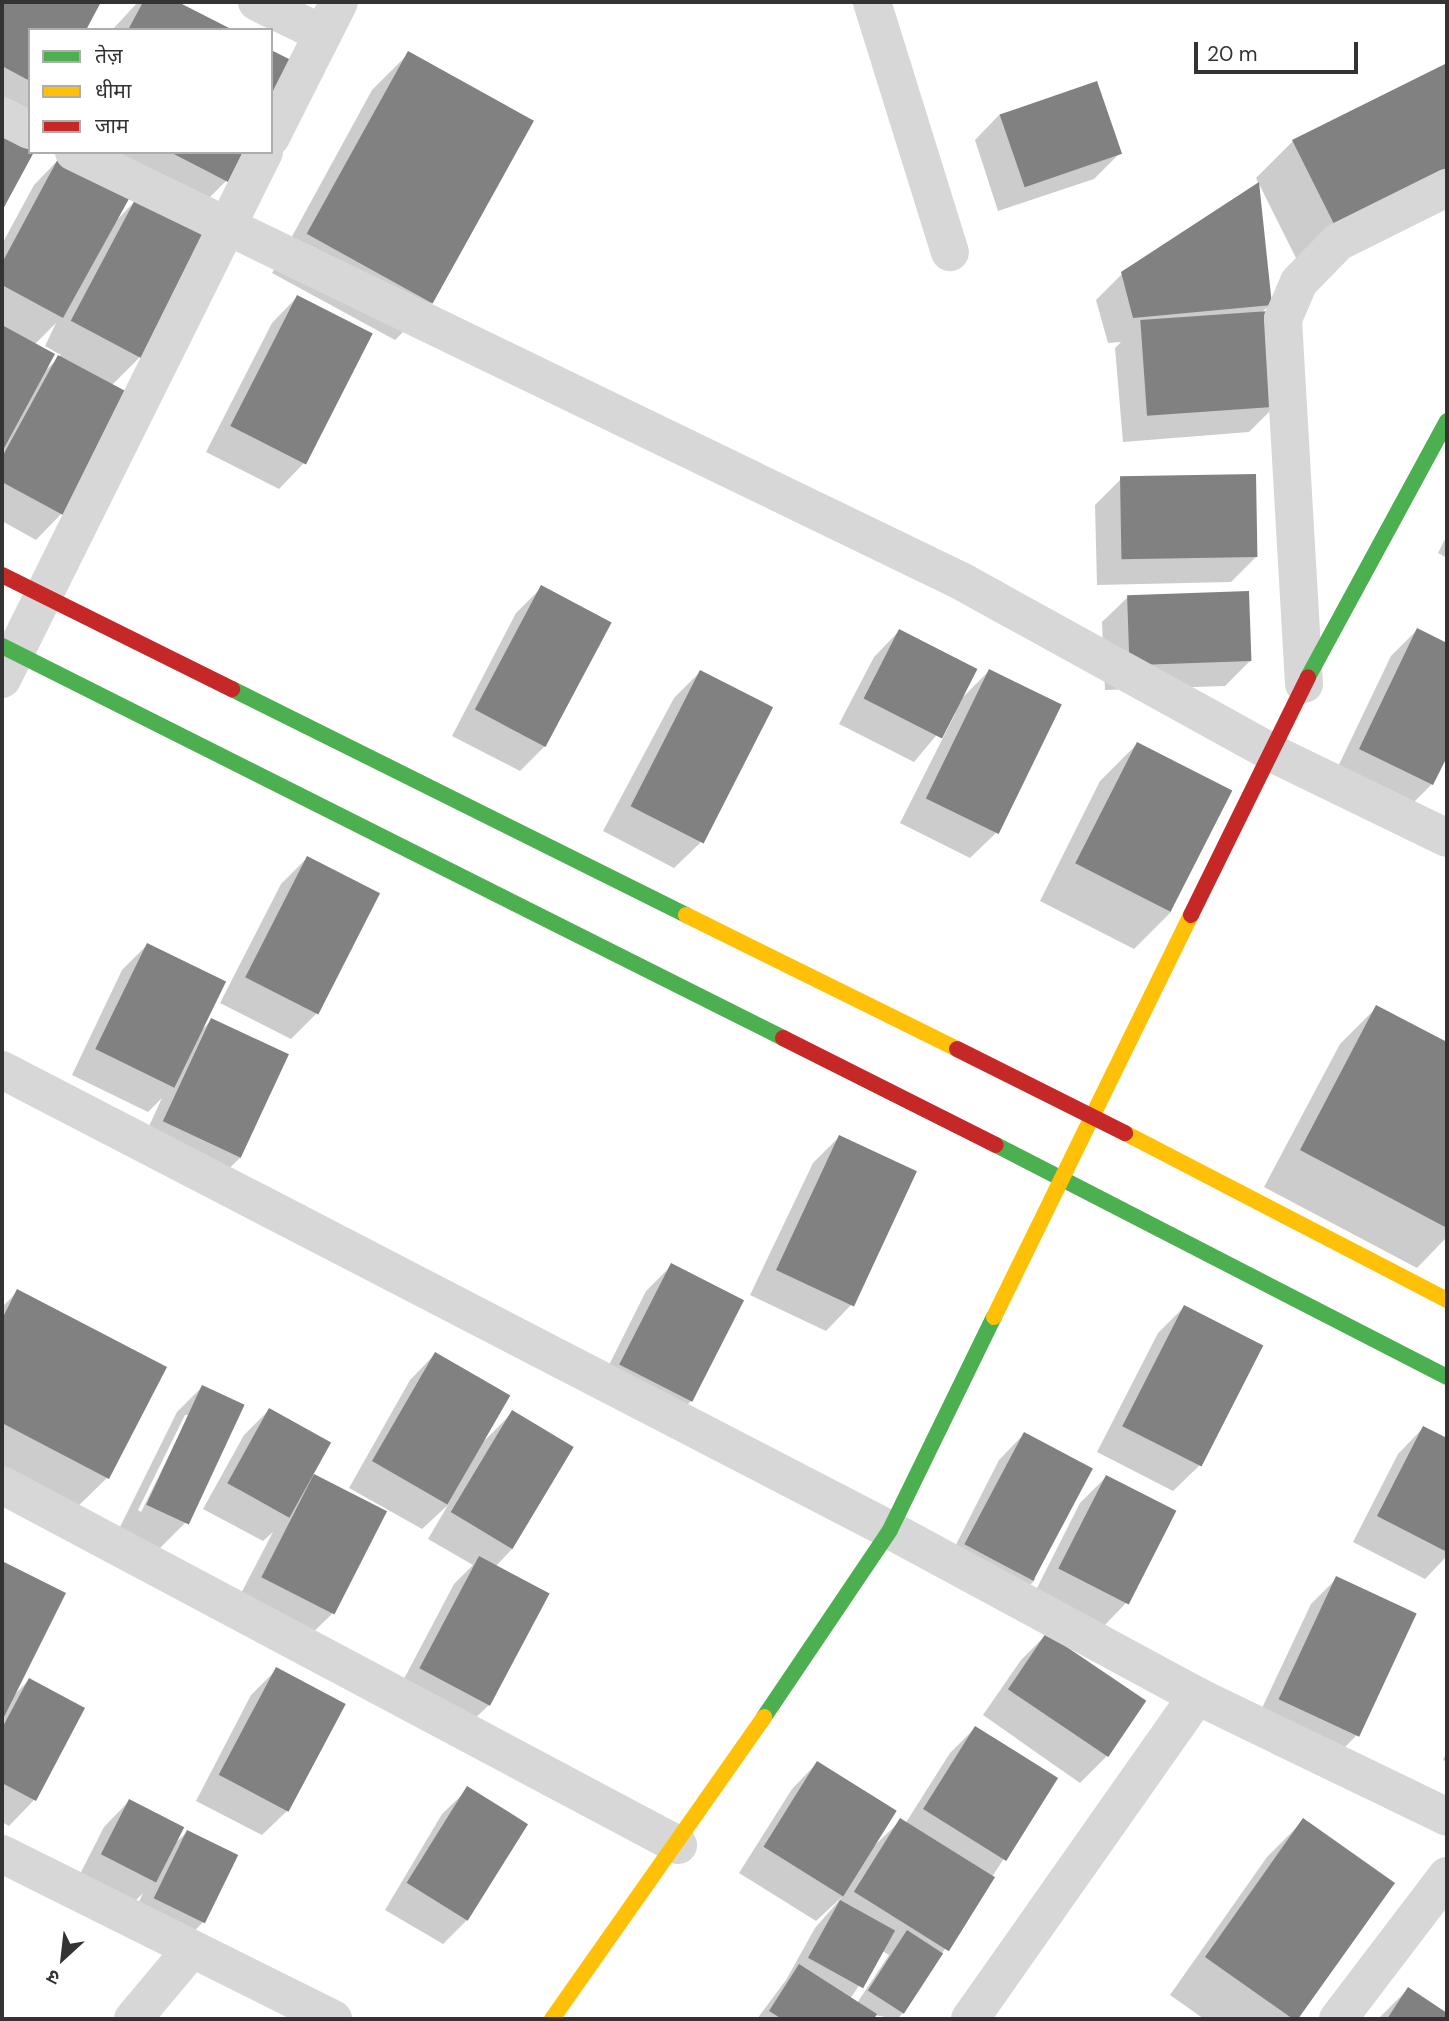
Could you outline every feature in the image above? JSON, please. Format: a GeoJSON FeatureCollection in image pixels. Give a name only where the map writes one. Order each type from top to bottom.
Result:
{"type":"FeatureCollection","features":[{"type":"Feature","properties":{"kind":"street"},"geometry":{"type":"LineString","coordinates":[[257,2],[331,18],[273,133]]}},
{"type":"Feature","properties":{"kind":"street"},"geometry":{"type":"LineString","coordinates":[[872,2],[950,252]]}},
{"type":"Feature","properties":{"kind":"street"},"geometry":{"type":"LineString","coordinates":[[2,116],[28,129]]}},
{"type":"Feature","properties":{"kind":"street"},"geometry":{"type":"LineString","coordinates":[[78,154],[226,228],[961,580],[1274,754],[1447,838]]}},
{"type":"Feature","properties":{"kind":"street"},"geometry":{"type":"LineString","coordinates":[[263,154],[41,596],[6,659],[1059,1177],[1447,1377]]}},
{"type":"Feature","properties":{"kind":"street"},"geometry":{"type":"LineString","coordinates":[[1304,684],[1283,319],[1299,282],[1338,242],[1447,188]]}},
{"type":"Feature","properties":{"kind":"street"},"geometry":{"type":"LineString","coordinates":[[552,2019],[678,1845],[890,1530],[1059,1177],[1274,754],[1304,684],[1447,421]]}},
{"type":"Feature","properties":{"kind":"street"},"geometry":{"type":"LineString","coordinates":[[2,575],[1090,1115],[1447,1300]]}},
{"type":"Feature","properties":{"kind":"street"},"geometry":{"type":"LineString","coordinates":[[2,1070],[890,1530],[1197,1696],[1447,1817]]}},
{"type":"Feature","properties":{"kind":"street"},"geometry":{"type":"LineString","coordinates":[[2,1485],[678,1845]]}},
{"type":"Feature","properties":{"kind":"street"},"geometry":{"type":"LineString","coordinates":[[970,2019],[1197,1696]]}},
{"type":"Feature","properties":{"kind":"street"},"geometry":{"type":"LineString","coordinates":[[2,1854],[333,2019]]}},
{"type":"Feature","properties":{"kind":"street"},"geometry":{"type":"LineString","coordinates":[[1339,2019],[1447,1876]]}},
{"type":"Feature","properties":{"kind":"street"},"geometry":{"type":"LineString","coordinates":[[133,2019],[191,1950]]}},
{"type":"Feature","properties":{"kind":"building"},"geometry":{"type":"Polygon","coordinates":[[[2,2],[101,2],[87,28],[28,28],[28,80],[2,66],[2,2]]]}},
{"type":"Feature","properties":{"kind":"building"},"geometry":{"type":"Polygon","coordinates":[[[143,2],[178,2],[229,28],[129,28],[143,2]]]}},
{"type":"Feature","properties":{"kind":"building"},"geometry":{"type":"Polygon","coordinates":[[[273,51],[291,60],[273,94],[273,51]]]}},
{"type":"Feature","properties":{"kind":"building"},"geometry":{"type":"Polygon","coordinates":[[[408,51],[534,121],[433,304],[307,234],[408,51]]]}},
{"type":"Feature","properties":{"kind":"building"},"geometry":{"type":"Polygon","coordinates":[[[1447,63],[1447,181],[1339,234],[1292,140],[1447,63]]]}},
{"type":"Feature","properties":{"kind":"building"},"geometry":{"type":"Polygon","coordinates":[[[1097,81],[1122,154],[1025,187],[1000,115],[1097,81]]]}},
{"type":"Feature","properties":{"kind":"building"},"geometry":{"type":"Polygon","coordinates":[[[2,128],[28,142],[28,154],[33,154],[2,211],[2,128]]]}},
{"type":"Feature","properties":{"kind":"building"},"geometry":{"type":"Polygon","coordinates":[[[174,154],[242,154],[228,182],[174,154]]]}},
{"type":"Feature","properties":{"kind":"building"},"geometry":{"type":"Polygon","coordinates":[[[59,157],[130,197],[63,318],[2,285],[2,263],[59,157]]]}},
{"type":"Feature","properties":{"kind":"building"},"geometry":{"type":"Polygon","coordinates":[[[1259,182],[1272,305],[1133,318],[1121,272],[1259,182]]]}},
{"type":"Feature","properties":{"kind":"building"},"geometry":{"type":"Polygon","coordinates":[[[136,198],[208,236],[142,359],[71,321],[136,198]]]}},
{"type":"Feature","properties":{"kind":"building"},"geometry":{"type":"Polygon","coordinates":[[[297,295],[373,334],[306,465],[230,426],[297,295]]]}},
{"type":"Feature","properties":{"kind":"building"},"geometry":{"type":"Polygon","coordinates":[[[1269,311],[1276,407],[1147,416],[1140,320],[1269,311]]]}},
{"type":"Feature","properties":{"kind":"building"},"geometry":{"type":"Polygon","coordinates":[[[2,325],[55,354],[2,452],[2,325]]]}},
{"type":"Feature","properties":{"kind":"building"},"geometry":{"type":"Polygon","coordinates":[[[58,355],[129,393],[63,515],[2,482],[2,457],[58,355]]]}},
{"type":"Feature","properties":{"kind":"building"},"geometry":{"type":"Polygon","coordinates":[[[1256,474],[1257,557],[1121,559],[1120,476],[1256,474]]]}},
{"type":"Feature","properties":{"kind":"building"},"geometry":{"type":"Polygon","coordinates":[[[541,585],[612,623],[545,747],[475,709],[541,585]]]}},
{"type":"Feature","properties":{"kind":"building"},"geometry":{"type":"Polygon","coordinates":[[[1249,591],[1251,661],[1130,665],[1127,595],[1249,591]]]}},
{"type":"Feature","properties":{"kind":"building"},"geometry":{"type":"Polygon","coordinates":[[[1417,628],[1447,643],[1447,757],[1433,785],[1359,749],[1417,628]]]}},
{"type":"Feature","properties":{"kind":"building"},"geometry":{"type":"Polygon","coordinates":[[[899,629],[977,669],[942,738],[864,698],[899,629]]]}},
{"type":"Feature","properties":{"kind":"building"},"geometry":{"type":"Polygon","coordinates":[[[989,669],[1062,705],[999,834],[926,798],[989,669]]]}},
{"type":"Feature","properties":{"kind":"building"},"geometry":{"type":"Polygon","coordinates":[[[700,670],[773,707],[704,844],[631,806],[700,670]]]}},
{"type":"Feature","properties":{"kind":"building"},"geometry":{"type":"Polygon","coordinates":[[[1137,742],[1232,791],[1171,912],[1075,863],[1137,742]]]}},
{"type":"Feature","properties":{"kind":"building"},"geometry":{"type":"Polygon","coordinates":[[[307,856],[380,893],[318,1014],[245,977],[307,856]]]}},
{"type":"Feature","properties":{"kind":"building"},"geometry":{"type":"Polygon","coordinates":[[[147,943],[226,982],[174,1088],[95,1049],[147,943]]]}},
{"type":"Feature","properties":{"kind":"building"},"geometry":{"type":"Polygon","coordinates":[[[1376,1005],[1447,1042],[1447,1228],[1300,1150],[1376,1005]]]}},
{"type":"Feature","properties":{"kind":"building"},"geometry":{"type":"Polygon","coordinates":[[[211,1018],[289,1054],[241,1158],[163,1121],[211,1018]]]}},
{"type":"Feature","properties":{"kind":"building"},"geometry":{"type":"Polygon","coordinates":[[[839,1135],[917,1171],[854,1306],[776,1270],[839,1135]]]}},
{"type":"Feature","properties":{"kind":"building"},"geometry":{"type":"Polygon","coordinates":[[[671,1263],[744,1300],[692,1402],[619,1365],[671,1263]]]}},
{"type":"Feature","properties":{"kind":"building"},"geometry":{"type":"Polygon","coordinates":[[[17,1289],[167,1367],[109,1479],[2,1423],[2,1319],[17,1289]]]}},
{"type":"Feature","properties":{"kind":"building"},"geometry":{"type":"Polygon","coordinates":[[[1184,1305],[1263,1345],[1202,1467],[1122,1426],[1184,1305]]]}},
{"type":"Feature","properties":{"kind":"building"},"geometry":{"type":"Polygon","coordinates":[[[435,1352],[510,1396],[447,1505],[372,1461],[435,1352]]]}},
{"type":"Feature","properties":{"kind":"building"},"geometry":{"type":"Polygon","coordinates":[[[202,1385],[245,1405],[189,1524],[146,1505],[202,1385]]]}},
{"type":"Feature","properties":{"kind":"building"},"geometry":{"type":"Polygon","coordinates":[[[269,1408],[331,1442],[289,1518],[227,1483],[269,1408]]]}},
{"type":"Feature","properties":{"kind":"building"},"geometry":{"type":"Polygon","coordinates":[[[512,1410],[574,1447],[512,1549],[451,1512],[512,1410]]]}},
{"type":"Feature","properties":{"kind":"building"},"geometry":{"type":"Polygon","coordinates":[[[1423,1426],[1447,1438],[1447,1552],[1377,1516],[1423,1426]]]}},
{"type":"Feature","properties":{"kind":"building"},"geometry":{"type":"Polygon","coordinates":[[[1024,1432],[1093,1469],[1033,1581],[964,1544],[1024,1432]]]}},
{"type":"Feature","properties":{"kind":"building"},"geometry":{"type":"Polygon","coordinates":[[[314,1474],[387,1511],[334,1615],[261,1577],[314,1474]]]}},
{"type":"Feature","properties":{"kind":"building"},"geometry":{"type":"Polygon","coordinates":[[[1106,1475],[1176,1511],[1129,1604],[1058,1569],[1106,1475]]]}},
{"type":"Feature","properties":{"kind":"building"},"geometry":{"type":"Polygon","coordinates":[[[479,1556],[550,1594],[490,1706],[419,1668],[479,1556]]]}},
{"type":"Feature","properties":{"kind":"building"},"geometry":{"type":"Polygon","coordinates":[[[2,1561],[66,1593],[2,1721],[2,1561]]]}},
{"type":"Feature","properties":{"kind":"building"},"geometry":{"type":"Polygon","coordinates":[[[1336,1576],[1417,1614],[1359,1737],[1279,1699],[1336,1576]]]}},
{"type":"Feature","properties":{"kind":"building"},"geometry":{"type":"Polygon","coordinates":[[[1046,1633],[1146,1701],[1108,1757],[1008,1689],[1046,1633]]]}},
{"type":"Feature","properties":{"kind":"building"},"geometry":{"type":"Polygon","coordinates":[[[276,1667],[346,1704],[288,1812],[219,1775],[276,1667]]]}},
{"type":"Feature","properties":{"kind":"building"},"geometry":{"type":"Polygon","coordinates":[[[29,1678],[85,1708],[36,1801],[2,1783],[2,1728],[29,1678]]]}},
{"type":"Feature","properties":{"kind":"building"},"geometry":{"type":"Polygon","coordinates":[[[975,1726],[1058,1778],[1006,1861],[923,1809],[975,1726]]]}},
{"type":"Feature","properties":{"kind":"building"},"geometry":{"type":"Polygon","coordinates":[[[817,1761],[897,1811],[843,1896],[763,1847],[817,1761]]]}},
{"type":"Feature","properties":{"kind":"building"},"geometry":{"type":"Polygon","coordinates":[[[467,1786],[528,1824],[468,1921],[407,1883],[467,1786]]]}},
{"type":"Feature","properties":{"kind":"building"},"geometry":{"type":"Polygon","coordinates":[[[129,1799],[184,1827],[156,1882],[101,1854],[129,1799]]]}},
{"type":"Feature","properties":{"kind":"building"},"geometry":{"type":"Polygon","coordinates":[[[900,1818],[995,1877],[949,1951],[854,1892],[900,1818]]]}},
{"type":"Feature","properties":{"kind":"building"},"geometry":{"type":"Polygon","coordinates":[[[1303,1818],[1395,1883],[1298,2019],[1293,2019],[1205,1957],[1303,1818]]]}},
{"type":"Feature","properties":{"kind":"building"},"geometry":{"type":"Polygon","coordinates":[[[187,1830],[238,1855],[205,1923],[154,1898],[187,1830]]]}},
{"type":"Feature","properties":{"kind":"building"},"geometry":{"type":"Polygon","coordinates":[[[840,1900],[895,1931],[863,1988],[808,1958],[840,1900]]]}},
{"type":"Feature","properties":{"kind":"building"},"geometry":{"type":"Polygon","coordinates":[[[907,1930],[943,1953],[904,2014],[868,1990],[907,1930]]]}},
{"type":"Feature","properties":{"kind":"building"},"geometry":{"type":"Polygon","coordinates":[[[799,1964],[877,2014],[874,2019],[782,2019],[769,2011],[799,1964]]]}},
{"type":"Feature","properties":{"kind":"building"},"geometry":{"type":"Polygon","coordinates":[[[1408,1987],[1447,2013],[1447,2019],[1387,2019],[1408,1987]]]}},
{"type":"Feature","properties":{"kind":"traffic: fast"},"geometry":{"type":"LineString","coordinates":[[1308,677],[1447,421]]}},
{"type":"Feature","properties":{"kind":"traffic: fast"},"geometry":{"type":"LineString","coordinates":[[2,646],[783,1038]]}},
{"type":"Feature","properties":{"kind":"traffic: fast"},"geometry":{"type":"LineString","coordinates":[[232,689],[686,915]]}},
{"type":"Feature","properties":{"kind":"traffic: fast"},"geometry":{"type":"LineString","coordinates":[[996,1145],[1447,1377]]}},
{"type":"Feature","properties":{"kind":"traffic: fast"},"geometry":{"type":"LineString","coordinates":[[764,1717],[890,1530],[994,1317]]}},
{"type":"Feature","properties":{"kind":"traffic: slow"},"geometry":{"type":"LineString","coordinates":[[686,915],[957,1049]]}},
{"type":"Feature","properties":{"kind":"traffic: slow"},"geometry":{"type":"LineString","coordinates":[[994,1317],[1191,915]]}},
{"type":"Feature","properties":{"kind":"traffic: slow"},"geometry":{"type":"LineString","coordinates":[[1125,1133],[1447,1300]]}},
{"type":"Feature","properties":{"kind":"traffic: slow"},"geometry":{"type":"LineString","coordinates":[[552,2019],[764,1717]]}},
{"type":"Feature","properties":{"kind":"traffic: jam"},"geometry":{"type":"LineString","coordinates":[[2,575],[232,689]]}},
{"type":"Feature","properties":{"kind":"traffic: jam"},"geometry":{"type":"LineString","coordinates":[[1191,915],[1308,677]]}},
{"type":"Feature","properties":{"kind":"traffic: jam"},"geometry":{"type":"LineString","coordinates":[[783,1038],[996,1145]]}},
{"type":"Feature","properties":{"kind":"traffic: jam"},"geometry":{"type":"LineString","coordinates":[[957,1049],[1125,1133]]}}]}
